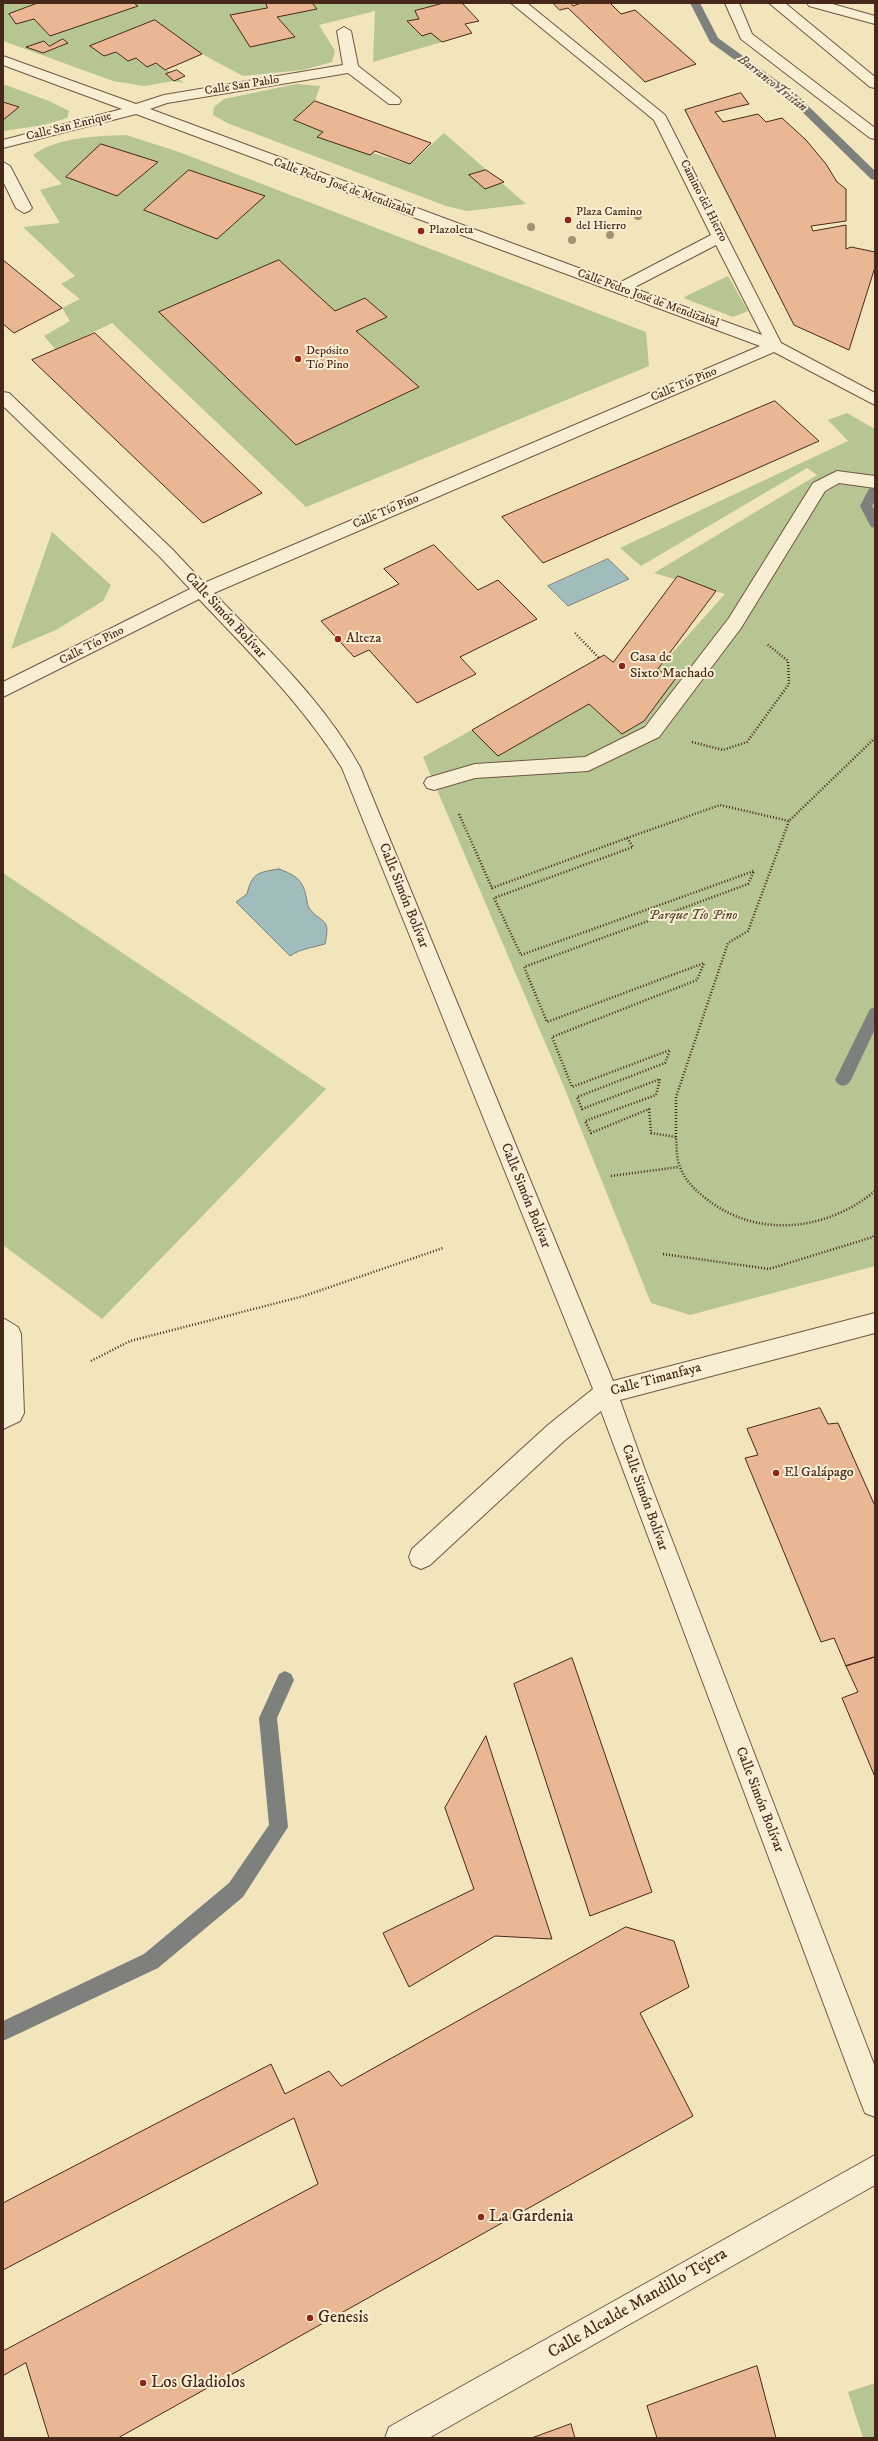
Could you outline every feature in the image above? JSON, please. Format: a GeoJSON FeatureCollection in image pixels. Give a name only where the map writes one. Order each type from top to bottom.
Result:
{"type":"FeatureCollection","features":[{"type":"Feature","properties":{"kind":"street","name":"Camino del Hierro"},"geometry":{"type":"LineString","coordinates":[[518,3],[660,118],[776,346]]}},
{"type":"Feature","properties":{"kind":"street"},"geometry":{"type":"LineString","coordinates":[[732,3],[746,36],[875,135]]}},
{"type":"Feature","properties":{"kind":"street"},"geometry":{"type":"LineString","coordinates":[[776,3],[875,84]]}},
{"type":"Feature","properties":{"kind":"street"},"geometry":{"type":"LineString","coordinates":[[814,3],[875,20]]}},
{"type":"Feature","properties":{"kind":"street"},"geometry":{"type":"LineString","coordinates":[[344,31],[351,68],[394,101]]}},
{"type":"Feature","properties":{"kind":"street","name":"Calle Pedro José de Mendizabal"},"geometry":{"type":"LineString","coordinates":[[3,60],[776,346]]}},
{"type":"Feature","properties":{"kind":"street","name":"Calle San Pablo"},"geometry":{"type":"LineString","coordinates":[[135,110],[164,99],[351,68]]}},
{"type":"Feature","properties":{"kind":"street","name":"Calle San Enrique"},"geometry":{"type":"LineString","coordinates":[[3,144],[135,110]]}},
{"type":"Feature","properties":{"kind":"street"},"geometry":{"type":"LineString","coordinates":[[3,166],[24,208]]}},
{"type":"Feature","properties":{"kind":"street"},"geometry":{"type":"LineString","coordinates":[[619,289],[721,236]]}},
{"type":"Feature","properties":{"kind":"street"},"geometry":{"type":"LineString","coordinates":[[776,346],[875,400]]}},
{"type":"Feature","properties":{"kind":"street","name":"Calle Tío Pino"},"geometry":{"type":"LineString","coordinates":[[3,690],[201,591],[776,346]]}},
{"type":"Feature","properties":{"kind":"street","name":"Calle Simón Bolívar"},"geometry":{"type":"LineString","coordinates":[[3,397],[166,553],[298,693],[330,733],[351,767],[606,1392],[633,1470],[875,2103]]}},
{"type":"Feature","properties":{"kind":"street"},"geometry":{"type":"LineString","coordinates":[[439,782],[475,771],[588,764],[652,732],[735,623],[820,487],[837,477],[875,482]]}},
{"type":"Feature","properties":{"kind":"street","name":"Calle Timanfaya"},"geometry":{"type":"LineString","coordinates":[[421,1557],[556,1433],[606,1392],[875,1323]]}},
{"type":"Feature","properties":{"kind":"street"},"geometry":{"type":"LineString","coordinates":[[3,1328],[10,1334],[7,1415]]}},
{"type":"Feature","properties":{"kind":"street","name":"Calle Alcalde Mandillo Tejera"},"geometry":{"type":"LineString","coordinates":[[400,2438],[875,2169]]}},
{"type":"Feature","properties":{"kind":"path"},"geometry":{"type":"LineString","coordinates":[[652,732],[723,750],[747,742],[789,684],[788,661],[749,629],[735,623]]}},
{"type":"Feature","properties":{"kind":"path"},"geometry":{"type":"LineString","coordinates":[[575,633],[600,658]]}},
{"type":"Feature","properties":{"kind":"path"},"geometry":{"type":"LineString","coordinates":[[875,738],[789,820],[748,931],[728,943],[676,1097],[676,1137],[680,1167],[691,1186],[716,1208],[757,1222],[799,1225],[832,1219],[866,1200],[875,1191]]}},
{"type":"Feature","properties":{"kind":"path"},"geometry":{"type":"LineString","coordinates":[[439,782],[492,888],[720,805],[789,820]]}},
{"type":"Feature","properties":{"kind":"path"},"geometry":{"type":"LineString","coordinates":[[627,838],[633,847],[494,898],[521,956],[754,871],[748,884],[524,967],[547,1022],[704,963],[697,980],[552,1037],[572,1087],[670,1050],[665,1063],[577,1097],[582,1108],[660,1079],[656,1095],[585,1121],[591,1133],[650,1109],[651,1132],[676,1137]]}},
{"type":"Feature","properties":{"kind":"path"},"geometry":{"type":"LineString","coordinates":[[611,1176],[680,1167]]}},
{"type":"Feature","properties":{"kind":"path"},"geometry":{"type":"LineString","coordinates":[[663,1254],[770,1269],[873,1237],[875,1234]]}},
{"type":"Feature","properties":{"kind":"path"},"geometry":{"type":"LineString","coordinates":[[91,1361],[130,1341],[304,1296],[443,1248]]}},
{"type":"Feature","properties":{"kind":"green space"},"geometry":{"type":"Polygon","coordinates":[[[3,3],[444,3],[415,11],[442,42],[373,62],[375,11],[319,25],[335,51],[332,62],[303,70],[243,76],[202,54],[166,69],[184,83],[174,81],[144,86],[113,81],[3,41],[3,3]]]}},
{"type":"Feature","properties":{"kind":"green space"},"geometry":{"type":"Polygon","coordinates":[[[3,84],[49,101],[69,111],[67,118],[44,125],[3,131],[3,84]]]}},
{"type":"Feature","properties":{"kind":"green space"},"geometry":{"type":"Polygon","coordinates":[[[296,84],[320,86],[315,101],[294,120],[323,132],[318,137],[410,164],[444,133],[526,204],[467,211],[446,206],[227,123],[213,115],[214,107],[224,99],[296,84]]]}},
{"type":"Feature","properties":{"kind":"green space"},"geometry":{"type":"Polygon","coordinates":[[[126,135],[179,152],[646,332],[649,366],[306,507],[112,323],[56,350],[44,336],[70,321],[62,308],[80,299],[61,284],[75,276],[23,227],[60,223],[40,190],[62,184],[33,155],[54,144],[66,141],[90,137],[126,135]]]}},
{"type":"Feature","properties":{"kind":"green space"},"geometry":{"type":"Polygon","coordinates":[[[728,276],[748,311],[733,317],[684,297],[728,276]]]}},
{"type":"Feature","properties":{"kind":"green space","name":"Parque Tío Pino"},"geometry":{"type":"Polygon","coordinates":[[[847,413],[875,429],[875,1266],[690,1315],[651,1303],[562,1082],[423,757],[472,730],[498,756],[589,704],[622,734],[644,721],[675,678],[657,670],[725,594],[654,573],[817,475],[807,468],[641,566],[620,548],[848,441],[828,420],[847,413]]]}},
{"type":"Feature","properties":{"kind":"green space"},"geometry":{"type":"Polygon","coordinates":[[[52,532],[111,585],[103,601],[56,630],[11,649],[52,532]]]}},
{"type":"Feature","properties":{"kind":"green space"},"geometry":{"type":"Polygon","coordinates":[[[3,873],[326,1089],[102,1319],[3,1245],[3,873]]]}},
{"type":"Feature","properties":{"kind":"green space"},"geometry":{"type":"Polygon","coordinates":[[[875,2383],[875,2438],[863,2438],[848,2392],[875,2383]]]}},
{"type":"Feature","properties":{"kind":"water"},"geometry":{"type":"Polygon","coordinates":[[[608,559],[629,579],[568,606],[548,586],[608,559]]]}},
{"type":"Feature","properties":{"kind":"water"},"geometry":{"type":"Polygon","coordinates":[[[279,869],[293,875],[300,881],[305,890],[309,908],[326,925],[327,935],[325,944],[294,953],[290,956],[236,902],[247,894],[251,882],[257,875],[266,871],[279,869]]]}},
{"type":"Feature","properties":{"kind":"building"},"geometry":{"type":"Polygon","coordinates":[[[38,3],[134,3],[138,6],[50,36],[34,19],[16,24],[9,14],[38,3]]]}},
{"type":"Feature","properties":{"kind":"building"},"geometry":{"type":"Polygon","coordinates":[[[266,3],[312,3],[317,9],[277,17],[295,37],[250,47],[230,15],[267,8],[266,3]]]}},
{"type":"Feature","properties":{"kind":"building"},"geometry":{"type":"Polygon","coordinates":[[[444,3],[462,3],[479,21],[465,24],[472,33],[442,42],[431,33],[422,36],[407,21],[419,19],[415,11],[444,3]]]}},
{"type":"Feature","properties":{"kind":"building"},"geometry":{"type":"Polygon","coordinates":[[[553,3],[571,3],[573,6],[581,3],[610,3],[621,14],[635,10],[696,64],[645,82],[568,8],[560,10],[553,3]]]}},
{"type":"Feature","properties":{"kind":"building"},"geometry":{"type":"Polygon","coordinates":[[[155,20],[202,54],[165,70],[156,63],[147,67],[136,58],[128,61],[116,52],[104,56],[90,46],[155,20]]]}},
{"type":"Feature","properties":{"kind":"building"},"geometry":{"type":"Polygon","coordinates":[[[63,39],[68,43],[43,53],[26,47],[44,41],[49,46],[63,39]]]}},
{"type":"Feature","properties":{"kind":"building"},"geometry":{"type":"Polygon","coordinates":[[[177,70],[185,76],[174,81],[166,74],[177,70]]]}},
{"type":"Feature","properties":{"kind":"building"},"geometry":{"type":"Polygon","coordinates":[[[741,93],[749,104],[715,112],[723,122],[758,114],[766,122],[782,118],[806,140],[826,164],[837,182],[846,189],[846,221],[811,226],[813,231],[846,225],[846,249],[851,247],[875,252],[875,267],[849,350],[794,325],[685,110],[741,93]]]}},
{"type":"Feature","properties":{"kind":"building"},"geometry":{"type":"Polygon","coordinates":[[[315,101],[431,143],[410,164],[375,151],[370,155],[317,137],[323,132],[294,120],[315,101]]]}},
{"type":"Feature","properties":{"kind":"building"},"geometry":{"type":"Polygon","coordinates":[[[3,102],[19,107],[3,120],[3,102]]]}},
{"type":"Feature","properties":{"kind":"building"},"geometry":{"type":"Polygon","coordinates":[[[101,144],[158,162],[117,196],[66,177],[101,144]]]}},
{"type":"Feature","properties":{"kind":"building"},"geometry":{"type":"Polygon","coordinates":[[[189,170],[265,196],[217,239],[144,210],[189,170]]]}},
{"type":"Feature","properties":{"kind":"building"},"geometry":{"type":"Polygon","coordinates":[[[486,170],[504,182],[485,189],[469,175],[486,170]]]}},
{"type":"Feature","properties":{"kind":"building"},"geometry":{"type":"Polygon","coordinates":[[[3,260],[62,308],[14,333],[3,324],[3,260]]]}},
{"type":"Feature","properties":{"kind":"building","name":"Depósito Tío Pino"},"geometry":{"type":"Polygon","coordinates":[[[279,260],[335,311],[365,298],[387,317],[356,331],[419,387],[296,445],[159,312],[279,260]]]}},
{"type":"Feature","properties":{"kind":"building"},"geometry":{"type":"Polygon","coordinates":[[[95,333],[262,493],[203,523],[32,360],[95,333]]]}},
{"type":"Feature","properties":{"kind":"building"},"geometry":{"type":"Polygon","coordinates":[[[775,401],[819,441],[543,563],[502,517],[775,401]]]}},
{"type":"Feature","properties":{"kind":"building"},"geometry":{"type":"Polygon","coordinates":[[[434,545],[478,590],[498,580],[537,619],[460,657],[476,674],[417,703],[369,650],[354,657],[321,621],[399,584],[384,569],[434,545]]]}},
{"type":"Feature","properties":{"kind":"building","name":"Casa de Sixto Machado"},"geometry":{"type":"Polygon","coordinates":[[[678,576],[716,591],[657,670],[676,678],[644,721],[622,734],[589,704],[498,756],[472,730],[604,655],[613,662],[678,576]]]}},
{"type":"Feature","properties":{"kind":"building"},"geometry":{"type":"Polygon","coordinates":[[[820,1408],[828,1424],[838,1423],[875,1506],[875,1657],[846,1666],[834,1638],[821,1642],[745,1458],[758,1455],[747,1429],[820,1408]]]}},
{"type":"Feature","properties":{"kind":"building"},"geometry":{"type":"Polygon","coordinates":[[[875,1657],[875,1777],[842,1698],[858,1692],[846,1666],[875,1657]]]}},
{"type":"Feature","properties":{"kind":"building"},"geometry":{"type":"Polygon","coordinates":[[[572,1658],[652,1892],[590,1916],[514,1684],[572,1658]]]}},
{"type":"Feature","properties":{"kind":"building"},"geometry":{"type":"Polygon","coordinates":[[[486,1736],[552,1939],[495,1936],[409,1987],[383,1933],[474,1889],[445,1808],[486,1736]]]}},
{"type":"Feature","properties":{"kind":"building"},"geometry":{"type":"Polygon","coordinates":[[[626,1927],[674,1941],[689,1987],[640,2013],[693,2116],[118,2438],[3,2438],[3,2351],[318,2184],[294,2118],[3,2270],[3,2203],[271,2064],[285,2094],[329,2071],[341,2086],[626,1927]]]}},
{"type":"Feature","properties":{"kind":"building"},"geometry":{"type":"Polygon","coordinates":[[[26,2363],[49,2438],[3,2438],[3,2376],[26,2363]]]}},
{"type":"Feature","properties":{"kind":"building"},"geometry":{"type":"Polygon","coordinates":[[[757,2366],[776,2438],[657,2438],[647,2406],[757,2366]]]}},
{"type":"Feature","properties":{"kind":"building"},"geometry":{"type":"Polygon","coordinates":[[[571,2424],[575,2438],[532,2438],[571,2424]]]}},
{"type":"Feature","properties":{"kind":"waterway","name":"Barranco Tristán"},"geometry":{"type":"LineString","coordinates":[[695,3],[714,40],[793,97],[875,177]]}},
{"type":"Feature","properties":{"kind":"waterway","name":"Barranco Tristán"},"geometry":{"type":"LineString","coordinates":[[873,492],[866,506],[875,524]]}},
{"type":"Feature","properties":{"kind":"waterway"},"geometry":{"type":"LineString","coordinates":[[843,1080],[875,1013]]}},
{"type":"Feature","properties":{"kind":"waterway"},"geometry":{"type":"LineString","coordinates":[[3,2031],[151,1961],[236,1890],[279,1827],[268,1718],[285,1680]]}},
{"type":"Feature","properties":{"kind":"place","name":"Plaza Camino del Hierro"},"geometry":{"type":"Point","coordinates":[568,220]}},
{"type":"Feature","properties":{"kind":"place","name":"Plazoleta"},"geometry":{"type":"Point","coordinates":[421,231]}},
{"type":"Feature","properties":{"kind":"place","name":"Depósito Tío Pino"},"geometry":{"type":"Point","coordinates":[298,359]}},
{"type":"Feature","properties":{"kind":"place","name":"Alteza"},"geometry":{"type":"Point","coordinates":[338,639]}},
{"type":"Feature","properties":{"kind":"place","name":"Casa de Sixto Machado"},"geometry":{"type":"Point","coordinates":[622,666]}},
{"type":"Feature","properties":{"kind":"place","name":"El Galápago"},"geometry":{"type":"Point","coordinates":[776,1473]}},
{"type":"Feature","properties":{"kind":"place","name":"La Gardenia"},"geometry":{"type":"Point","coordinates":[481,2217]}},
{"type":"Feature","properties":{"kind":"place","name":"Genesis"},"geometry":{"type":"Point","coordinates":[310,2318]}},
{"type":"Feature","properties":{"kind":"place","name":"Los Gladiolos"},"geometry":{"type":"Point","coordinates":[143,2383]}}]}
